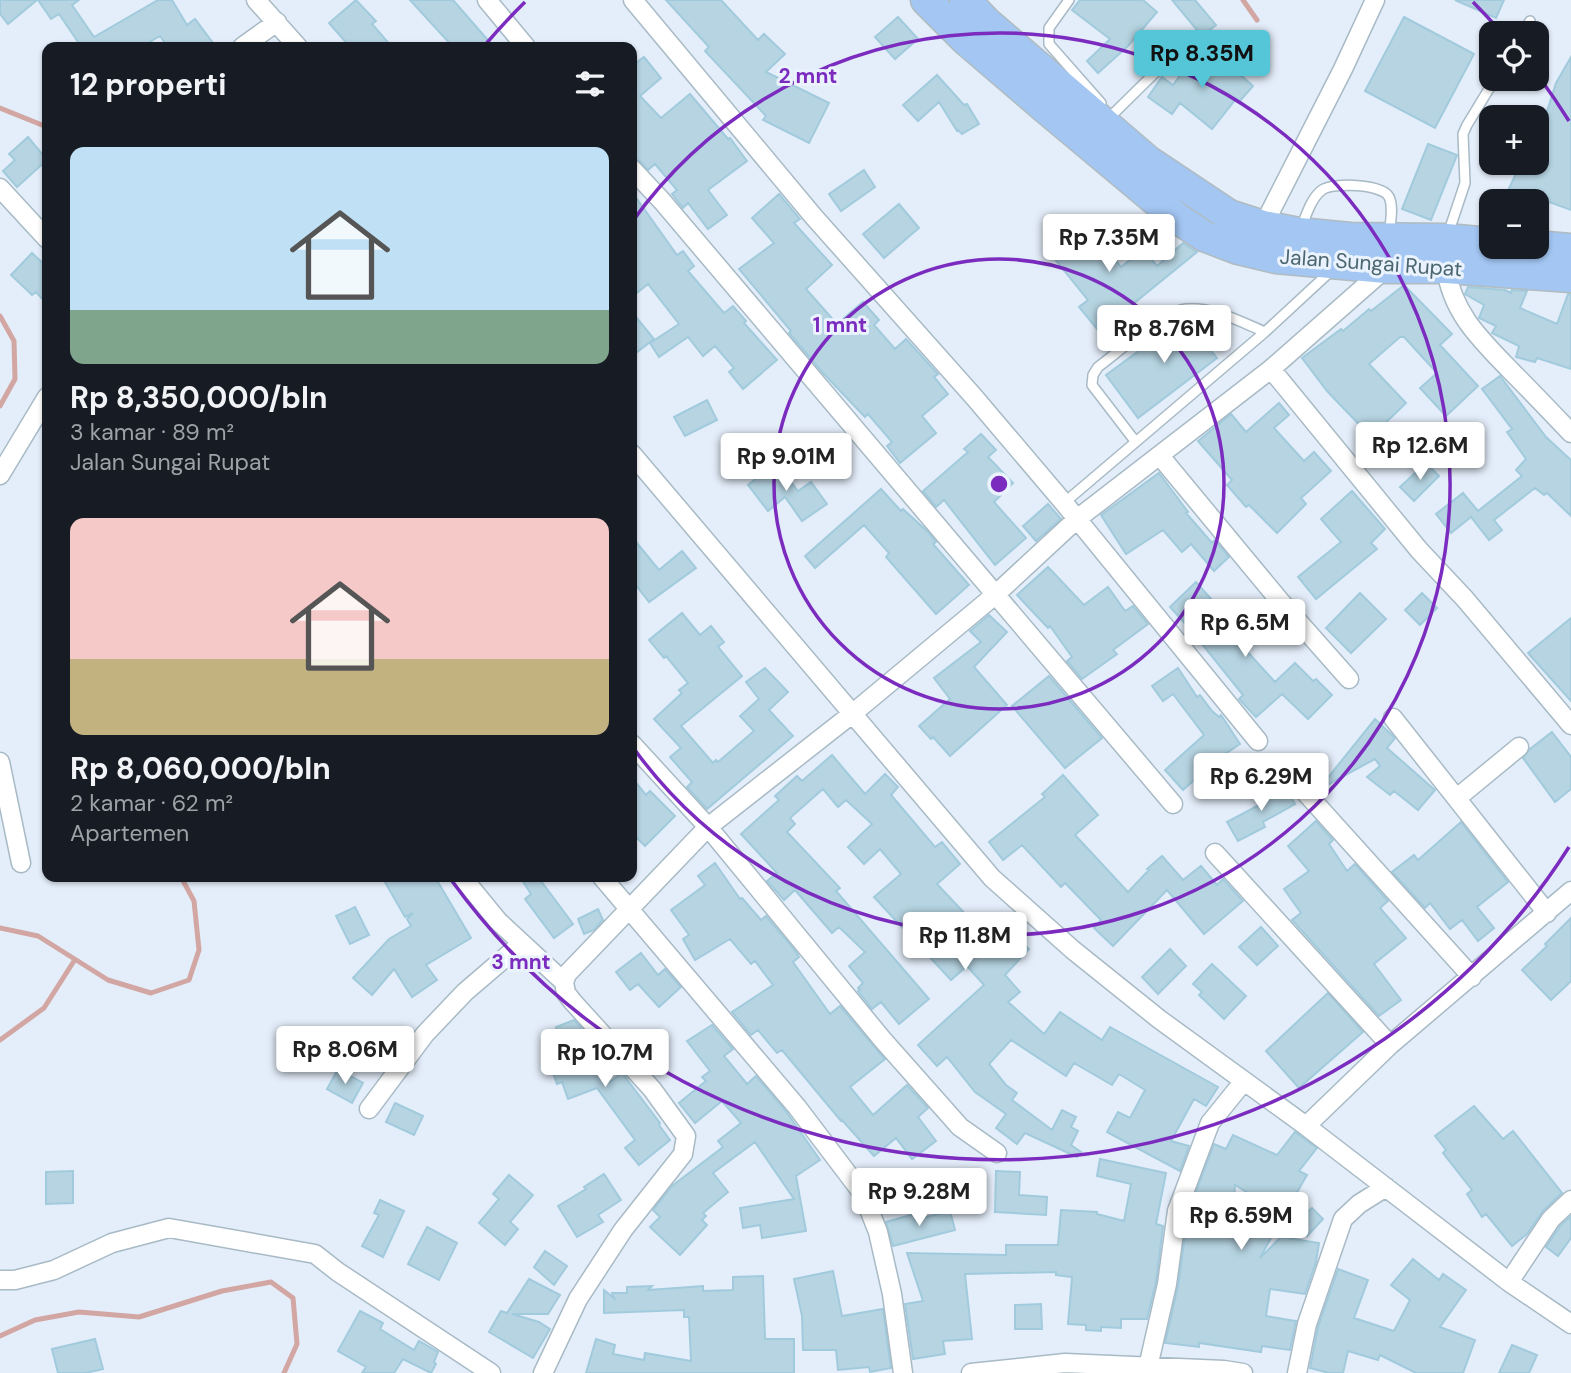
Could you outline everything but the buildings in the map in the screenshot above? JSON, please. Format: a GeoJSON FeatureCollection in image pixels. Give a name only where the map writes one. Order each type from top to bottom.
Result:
{"type":"FeatureCollection","features":[{"type":"Feature","properties":{"kind":"main road","name":"Jalan Sungai Rupat"},"geometry":{"type":"LineString","coordinates":[[926,0],[1108,119],[1148,161],[1229,215],[1263,226],[1299,233],[1350,238],[1389,237],[1446,253],[1571,276]]}},
{"type":"Feature","properties":{"kind":"main road","name":"Jalan Sungai Rupat"},"geometry":{"type":"LineString","coordinates":[[965,0],[976,31],[1177,218],[1204,236],[1238,249],[1276,258],[1386,268],[1479,246]]}},
{"type":"Feature","properties":{"kind":"main road"},"geometry":{"type":"LineString","coordinates":[[1549,247],[1571,249]]}},
{"type":"Feature","properties":{"kind":"street"},"geometry":{"type":"LineString","coordinates":[[256,0],[294,42]]}},
{"type":"Feature","properties":{"kind":"street"},"geometry":{"type":"LineString","coordinates":[[486,0],[522,42]]}},
{"type":"Feature","properties":{"kind":"street"},"geometry":{"type":"LineString","coordinates":[[633,0],[814,217],[1064,503],[1258,741]]}},
{"type":"Feature","properties":{"kind":"street"},"geometry":{"type":"LineString","coordinates":[[1263,226],[1375,0]]}},
{"type":"Feature","properties":{"kind":"street"},"geometry":{"type":"LineString","coordinates":[[249,42],[276,22]]}},
{"type":"Feature","properties":{"kind":"street"},"geometry":{"type":"LineString","coordinates":[[637,175],[1173,804]]}},
{"type":"Feature","properties":{"kind":"street"},"geometry":{"type":"LineString","coordinates":[[0,188],[42,234]]}},
{"type":"Feature","properties":{"kind":"street"},"geometry":{"type":"LineString","coordinates":[[1446,253],[1448,284],[1470,327],[1571,433]]}},
{"type":"Feature","properties":{"kind":"street"},"geometry":{"type":"LineString","coordinates":[[543,1373],[578,1299],[623,1230],[683,1154],[686,1142],[683,1129],[652,1089],[566,993],[564,982],[567,974],[708,827],[995,596],[1077,519],[1271,369],[1386,268]]}},
{"type":"Feature","properties":{"kind":"street"},"geometry":{"type":"LineString","coordinates":[[1271,369],[1419,550],[1465,598],[1570,720]]}},
{"type":"Feature","properties":{"kind":"street"},"geometry":{"type":"LineString","coordinates":[[0,475],[42,405]]}},
{"type":"Feature","properties":{"kind":"street"},"geometry":{"type":"LineString","coordinates":[[1160,456],[1280,601],[1349,679]]}},
{"type":"Feature","properties":{"kind":"street"},"geometry":{"type":"LineString","coordinates":[[637,460],[992,878],[1073,950],[1159,1019],[1306,1126],[1510,1282],[1571,1324]]}},
{"type":"Feature","properties":{"kind":"street"},"geometry":{"type":"LineString","coordinates":[[1393,718],[1547,913]]}},
{"type":"Feature","properties":{"kind":"street"},"geometry":{"type":"LineString","coordinates":[[1457,798],[1518,747]]}},
{"type":"Feature","properties":{"kind":"street"},"geometry":{"type":"LineString","coordinates":[[637,749],[708,827],[890,1049],[960,1127],[997,1153]]}},
{"type":"Feature","properties":{"kind":"street"},"geometry":{"type":"LineString","coordinates":[[0,762],[21,863]]}},
{"type":"Feature","properties":{"kind":"street"},"geometry":{"type":"LineString","coordinates":[[1296,782],[1472,977]]}},
{"type":"Feature","properties":{"kind":"street"},"geometry":{"type":"LineString","coordinates":[[1215,853],[1390,1045]]}},
{"type":"Feature","properties":{"kind":"street"},"geometry":{"type":"LineString","coordinates":[[466,882],[498,921],[564,982]]}},
{"type":"Feature","properties":{"kind":"street"},"geometry":{"type":"LineString","coordinates":[[606,882],[797,1107],[863,1194],[878,1232],[892,1294],[903,1373]]}},
{"type":"Feature","properties":{"kind":"street"},"geometry":{"type":"LineString","coordinates":[[1306,1126],[1390,1045],[1571,891]]}},
{"type":"Feature","properties":{"kind":"street"},"geometry":{"type":"LineString","coordinates":[[369,1109],[425,1034],[465,992],[522,944]]}},
{"type":"Feature","properties":{"kind":"street"},"geometry":{"type":"LineString","coordinates":[[1149,1367],[1167,1284],[1177,1211],[1210,1123],[1244,1081]]}},
{"type":"Feature","properties":{"kind":"street"},"geometry":{"type":"LineString","coordinates":[[1297,1373],[1307,1324],[1343,1219],[1359,1204],[1386,1187]]}},
{"type":"Feature","properties":{"kind":"street"},"geometry":{"type":"LineString","coordinates":[[1510,1282],[1551,1219],[1571,1200]]}},
{"type":"Feature","properties":{"kind":"street"},"geometry":{"type":"LineString","coordinates":[[0,1280],[15,1280],[54,1270],[112,1243],[169,1228],[315,1254],[491,1373]]}},
{"type":"Feature","properties":{"kind":"street"},"geometry":{"type":"LineString","coordinates":[[971,1373],[1065,1363],[1243,1373]]}},
{"type":"Feature","properties":{"kind":"lane"},"geometry":{"type":"LineString","coordinates":[[1069,0],[1049,28],[1049,44],[1108,119],[1176,52]]}},
{"type":"Feature","properties":{"kind":"lane"},"geometry":{"type":"LineString","coordinates":[[1446,253],[1465,183],[1463,135],[1488,91]]}},
{"type":"Feature","properties":{"kind":"lane"},"geometry":{"type":"LineString","coordinates":[[1299,233],[1314,199],[1323,189],[1335,185],[1350,185],[1383,191],[1389,196],[1389,237]]}},
{"type":"Feature","properties":{"kind":"lane"},"geometry":{"type":"LineString","coordinates":[[1064,503],[1265,332],[1341,262]]}},
{"type":"Feature","properties":{"kind":"lane"},"geometry":{"type":"LineString","coordinates":[[1135,441],[1092,385],[1093,375],[1098,367],[1162,320],[1184,309],[1226,316],[1265,332]]}},
{"type":"Feature","properties":{"kind":"waterway"},"geometry":{"type":"LineString","coordinates":[[1243,0],[1257,20]]}},
{"type":"Feature","properties":{"kind":"waterway"},"geometry":{"type":"LineString","coordinates":[[0,108],[42,125]]}},
{"type":"Feature","properties":{"kind":"waterway"},"geometry":{"type":"LineString","coordinates":[[0,316],[14,341],[15,379],[0,406]]}},
{"type":"Feature","properties":{"kind":"waterway"},"geometry":{"type":"LineString","coordinates":[[0,928],[38,936],[108,980],[151,993],[189,980],[199,950],[194,901],[184,882]]}},
{"type":"Feature","properties":{"kind":"waterway"},"geometry":{"type":"LineString","coordinates":[[0,1040],[44,1008],[74,961]]}},
{"type":"Feature","properties":{"kind":"waterway"},"geometry":{"type":"LineString","coordinates":[[0,1336],[35,1320],[79,1312],[139,1317],[222,1291],[271,1282],[293,1298],[297,1344],[284,1373]]}}]}
